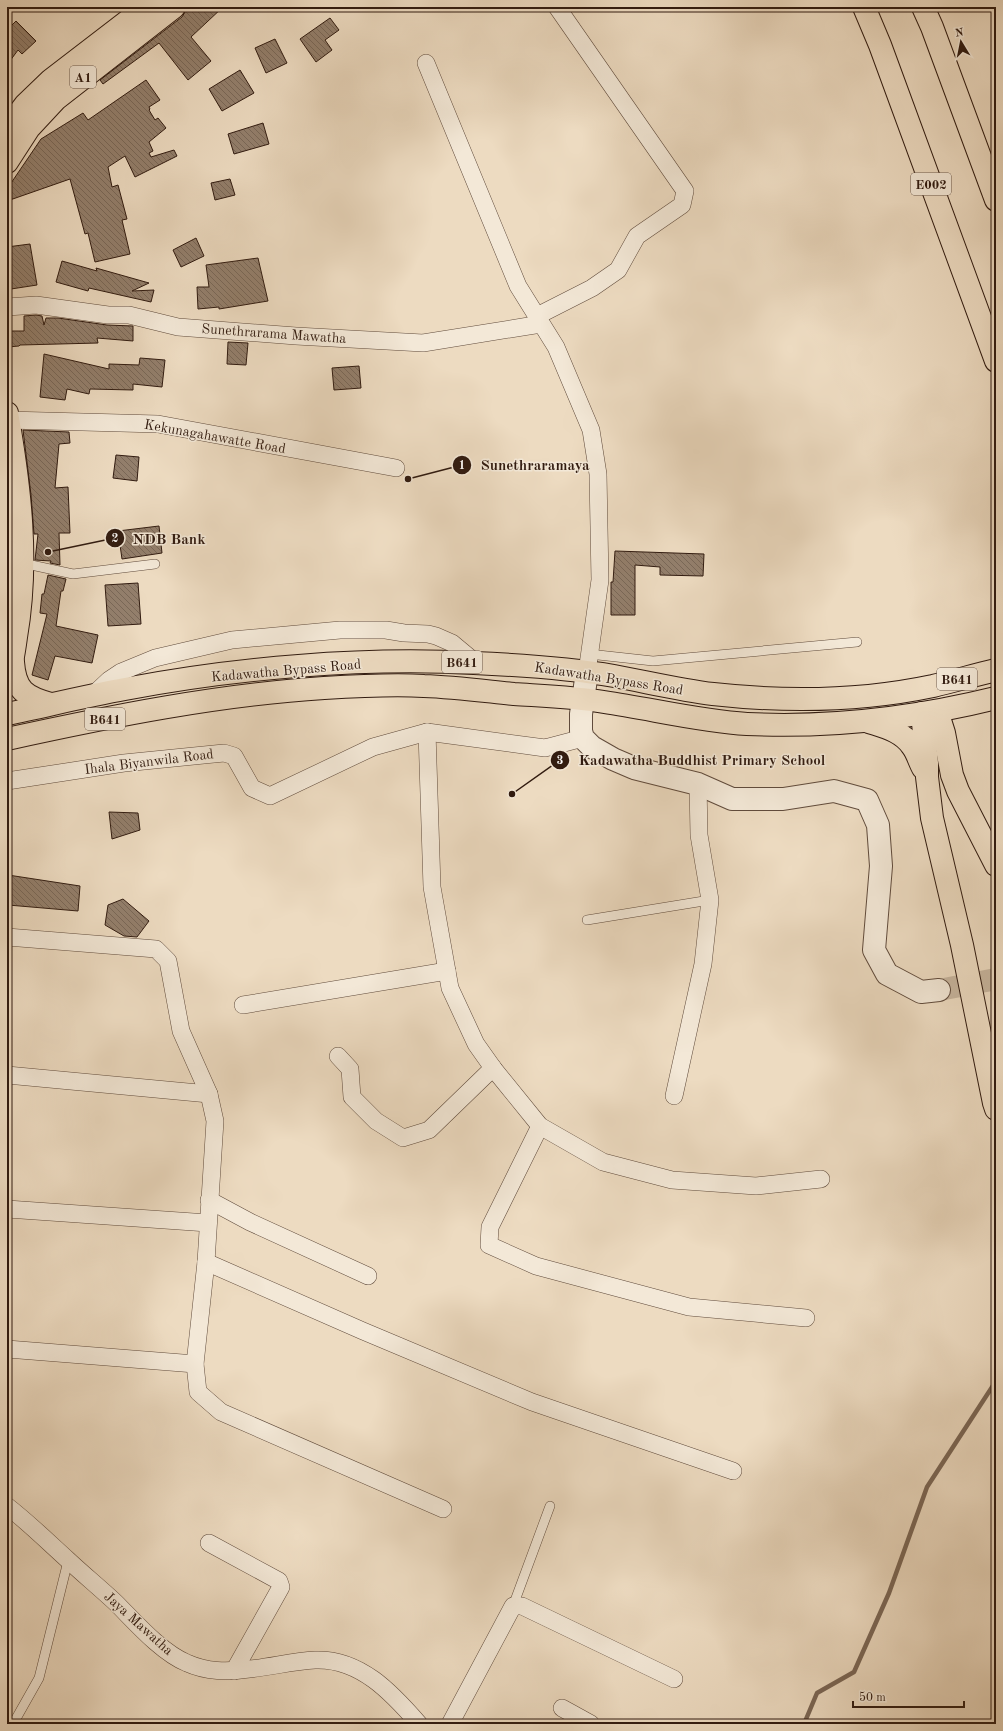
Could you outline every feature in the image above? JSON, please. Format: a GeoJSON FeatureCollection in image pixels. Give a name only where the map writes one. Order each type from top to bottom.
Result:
{"type":"FeatureCollection","features":[{"type":"Feature","properties":{"kind":"main road","name":"A1"},"geometry":{"type":"LineString","coordinates":[[7,129],[25,106],[51,80],[146,7]]}},
{"type":"Feature","properties":{"kind":"main road","name":"A1"},"geometry":{"type":"LineString","coordinates":[[7,162],[29,128],[56,99],[174,7]]}},
{"type":"Feature","properties":{"kind":"main road","name":"E002"},"geometry":{"type":"LineString","coordinates":[[864,7],[880,45],[996,361]]}},
{"type":"Feature","properties":{"kind":"main road"},"geometry":{"type":"LineString","coordinates":[[923,7],[932,27],[996,200]]}},
{"type":"Feature","properties":{"kind":"main road"},"geometry":{"type":"LineString","coordinates":[[8,417],[22,525],[20,613],[10,671],[20,688],[33,699],[51,704]]}},
{"type":"Feature","properties":{"kind":"main road","name":"Kadawatha Bypass Road"},"geometry":{"type":"LineString","coordinates":[[7,714],[93,695],[154,684],[254,670],[346,664],[446,661],[476,663],[588,663],[714,694],[778,698],[879,694],[925,687],[996,670]]}},
{"type":"Feature","properties":{"kind":"main road","name":"Kadawatha Bypass Road"},"geometry":{"type":"LineString","coordinates":[[10,738],[118,716],[261,692],[359,686],[422,686],[583,700],[616,704],[684,717],[746,724],[790,725],[869,722],[929,712],[996,698]]}},
{"type":"Feature","properties":{"kind":"main road"},"geometry":{"type":"LineString","coordinates":[[925,687],[929,712],[926,777],[932,818],[962,944],[996,1109]]}},
{"type":"Feature","properties":{"kind":"main road"},"geometry":{"type":"LineString","coordinates":[[929,712],[944,733],[952,775],[958,791],[996,865]]}},
{"type":"Feature","properties":{"kind":"main road"},"geometry":{"type":"LineString","coordinates":[[869,722],[893,730],[907,739],[913,746],[926,777]]}},
{"type":"Feature","properties":{"kind":"street","name":"Sunethrarama Mawatha"},"geometry":{"type":"LineString","coordinates":[[7,307],[36,305],[88,311],[108,315],[129,315],[178,327],[296,336],[423,343],[539,320],[592,288],[618,270],[637,236],[682,205],[685,191],[557,7]]}},
{"type":"Feature","properties":{"kind":"street"},"geometry":{"type":"LineString","coordinates":[[426,63],[518,286],[556,347],[591,430],[598,474],[600,580],[580,723],[583,738],[601,753],[634,768],[698,784],[732,799],[783,799],[834,791],[867,800],[878,825],[881,866],[874,950],[887,974],[921,992],[939,990]]}},
{"type":"Feature","properties":{"kind":"street","name":"Kekunagahawatte Road"},"geometry":{"type":"LineString","coordinates":[[8,417],[158,424],[396,468]]}},
{"type":"Feature","properties":{"kind":"street"},"geometry":{"type":"LineString","coordinates":[[93,695],[109,680],[121,672],[155,658],[232,640],[340,630],[386,630],[404,633],[428,634],[452,643],[476,663]]}},
{"type":"Feature","properties":{"kind":"street"},"geometry":{"type":"LineString","coordinates":[[427,732],[432,887],[450,988],[476,1044],[493,1068],[540,1126],[603,1162],[672,1180],[756,1186],[822,1179]]}},
{"type":"Feature","properties":{"kind":"street","name":"Ihala Biyanwila Road"},"geometry":{"type":"LineString","coordinates":[[7,781],[124,763],[224,753],[234,756],[252,788],[270,796],[372,747],[427,732],[545,748],[583,738]]}},
{"type":"Feature","properties":{"kind":"street"},"geometry":{"type":"LineString","coordinates":[[674,1096],[703,964],[710,900],[699,835],[698,784]]}},
{"type":"Feature","properties":{"kind":"street"},"geometry":{"type":"LineString","coordinates":[[7,937],[156,949],[168,961],[182,1031],[209,1094],[215,1121],[206,1262],[195,1364],[198,1392],[221,1412],[443,1509]]}},
{"type":"Feature","properties":{"kind":"street"},"geometry":{"type":"LineString","coordinates":[[243,1005],[447,971]]}},
{"type":"Feature","properties":{"kind":"street"},"geometry":{"type":"LineString","coordinates":[[338,1056],[350,1069],[352,1097],[376,1121],[403,1138],[429,1130],[493,1068]]}},
{"type":"Feature","properties":{"kind":"street"},"geometry":{"type":"LineString","coordinates":[[7,1075],[209,1094]]}},
{"type":"Feature","properties":{"kind":"street"},"geometry":{"type":"LineString","coordinates":[[540,1126],[490,1227],[489,1245],[536,1266],[689,1306],[806,1318]]}},
{"type":"Feature","properties":{"kind":"street"},"geometry":{"type":"LineString","coordinates":[[209,1200],[250,1222],[368,1276]]}},
{"type":"Feature","properties":{"kind":"street"},"geometry":{"type":"LineString","coordinates":[[7,1209],[208,1223]]}},
{"type":"Feature","properties":{"kind":"street"},"geometry":{"type":"LineString","coordinates":[[206,1262],[362,1331],[532,1402],[733,1471]]}},
{"type":"Feature","properties":{"kind":"street"},"geometry":{"type":"LineString","coordinates":[[7,1349],[195,1364]]}},
{"type":"Feature","properties":{"kind":"street","name":"Jaya Mawatha"},"geometry":{"type":"LineString","coordinates":[[7,1506],[26,1521],[68,1561],[105,1592],[156,1642],[186,1663],[216,1672],[315,1660],[332,1660],[348,1664],[360,1670],[377,1682],[419,1724]]}},
{"type":"Feature","properties":{"kind":"street"},"geometry":{"type":"LineString","coordinates":[[209,1543],[279,1581],[281,1586],[234,1671]]}},
{"type":"Feature","properties":{"kind":"street"},"geometry":{"type":"LineString","coordinates":[[450,1724],[513,1606],[522,1606],[674,1679]]}},
{"type":"Feature","properties":{"kind":"street"},"geometry":{"type":"LineString","coordinates":[[562,1708],[591,1724]]}},
{"type":"Feature","properties":{"kind":"lane"},"geometry":{"type":"LineString","coordinates":[[22,563],[72,574],[154,564]]}},
{"type":"Feature","properties":{"kind":"lane"},"geometry":{"type":"LineString","coordinates":[[588,663],[653,661],[857,642]]}},
{"type":"Feature","properties":{"kind":"lane"},"geometry":{"type":"LineString","coordinates":[[588,920],[710,900]]}},
{"type":"Feature","properties":{"kind":"lane"},"geometry":{"type":"LineString","coordinates":[[513,1606],[550,1506]]}},
{"type":"Feature","properties":{"kind":"lane"},"geometry":{"type":"LineString","coordinates":[[13,1724],[39,1678],[68,1561]]}},
{"type":"Feature","properties":{"kind":"building"},"geometry":{"type":"Polygon","coordinates":[[[186,7],[223,7],[191,37],[211,61],[188,80],[159,43],[103,84],[100,80],[182,17],[186,7]]]}},
{"type":"Feature","properties":{"kind":"building"},"geometry":{"type":"Polygon","coordinates":[[[330,18],[339,30],[325,40],[332,50],[316,62],[300,39],[330,18]]]}},
{"type":"Feature","properties":{"kind":"building"},"geometry":{"type":"Polygon","coordinates":[[[16,21],[36,41],[22,54],[18,50],[7,65],[7,30],[16,21]]]}},
{"type":"Feature","properties":{"kind":"building"},"geometry":{"type":"Polygon","coordinates":[[[275,39],[287,63],[266,73],[255,48],[275,39]]]}},
{"type":"Feature","properties":{"kind":"building"},"geometry":{"type":"Polygon","coordinates":[[[240,70],[254,93],[222,111],[209,89],[240,70]]]}},
{"type":"Feature","properties":{"kind":"building"},"geometry":{"type":"Polygon","coordinates":[[[146,80],[160,100],[149,107],[149,110],[155,120],[158,118],[166,128],[149,142],[153,151],[149,153],[151,157],[174,150],[177,156],[135,177],[125,156],[108,167],[112,187],[118,185],[127,219],[122,220],[130,254],[95,262],[88,233],[85,234],[70,179],[7,201],[7,189],[41,139],[83,113],[88,120],[146,80]]]}},
{"type":"Feature","properties":{"kind":"building"},"geometry":{"type":"Polygon","coordinates":[[[263,123],[269,144],[234,154],[228,134],[263,123]]]}},
{"type":"Feature","properties":{"kind":"building"},"geometry":{"type":"Polygon","coordinates":[[[230,179],[235,195],[215,200],[211,183],[230,179]]]}},
{"type":"Feature","properties":{"kind":"building"},"geometry":{"type":"Polygon","coordinates":[[[196,238],[204,256],[181,267],[173,250],[196,238]]]}},
{"type":"Feature","properties":{"kind":"building"},"geometry":{"type":"Polygon","coordinates":[[[30,244],[37,285],[11,289],[7,266],[7,247],[30,244]]]}},
{"type":"Feature","properties":{"kind":"building"},"geometry":{"type":"Polygon","coordinates":[[[258,258],[268,301],[219,309],[219,307],[198,309],[197,287],[209,287],[206,265],[258,258]]]}},
{"type":"Feature","properties":{"kind":"building"},"geometry":{"type":"Polygon","coordinates":[[[62,261],[97,271],[96,268],[149,283],[132,291],[154,290],[151,302],[89,288],[88,291],[56,282],[62,261]]]}},
{"type":"Feature","properties":{"kind":"building"},"geometry":{"type":"Polygon","coordinates":[[[24,316],[42,316],[44,325],[46,318],[58,318],[107,325],[133,326],[133,341],[97,338],[98,343],[20,345],[8,347],[7,331],[24,331],[24,316]]]}},
{"type":"Feature","properties":{"kind":"building"},"geometry":{"type":"Polygon","coordinates":[[[228,342],[248,343],[246,365],[227,364],[228,342]]]}},
{"type":"Feature","properties":{"kind":"building"},"geometry":{"type":"Polygon","coordinates":[[[44,354],[109,369],[109,364],[139,365],[140,358],[165,360],[162,387],[133,384],[133,390],[90,389],[89,394],[67,389],[65,400],[40,397],[44,354]]]}},
{"type":"Feature","properties":{"kind":"building"},"geometry":{"type":"Polygon","coordinates":[[[359,366],[361,388],[334,390],[332,368],[359,366]]]}},
{"type":"Feature","properties":{"kind":"building"},"geometry":{"type":"Polygon","coordinates":[[[23,430],[69,432],[70,443],[59,444],[55,488],[68,487],[70,533],[59,533],[60,565],[50,563],[51,561],[35,560],[38,534],[34,534],[23,430]]]}},
{"type":"Feature","properties":{"kind":"building"},"geometry":{"type":"Polygon","coordinates":[[[116,455],[139,457],[137,481],[113,478],[116,455]]]}},
{"type":"Feature","properties":{"kind":"building"},"geometry":{"type":"Polygon","coordinates":[[[159,526],[162,553],[122,559],[118,531],[159,526]]]}},
{"type":"Feature","properties":{"kind":"building"},"geometry":{"type":"Polygon","coordinates":[[[615,551],[704,554],[703,576],[660,575],[660,567],[635,565],[635,615],[611,615],[611,582],[613,582],[615,551]]]}},
{"type":"Feature","properties":{"kind":"building"},"geometry":{"type":"Polygon","coordinates":[[[48,575],[66,579],[63,591],[61,591],[56,626],[98,635],[92,663],[55,656],[48,680],[32,675],[47,614],[40,613],[42,594],[44,594],[48,575]]]}},
{"type":"Feature","properties":{"kind":"building"},"geometry":{"type":"Polygon","coordinates":[[[138,583],[141,624],[108,626],[105,585],[138,583]]]}},
{"type":"Feature","properties":{"kind":"building"},"geometry":{"type":"Polygon","coordinates":[[[109,812],[138,813],[140,830],[112,839],[109,812]]]}},
{"type":"Feature","properties":{"kind":"building"},"geometry":{"type":"Polygon","coordinates":[[[8,875],[80,886],[78,911],[8,905],[8,875]]]}},
{"type":"Feature","properties":{"kind":"building"},"geometry":{"type":"Polygon","coordinates":[[[123,899],[149,921],[137,937],[124,936],[105,925],[108,905],[123,899]]]}},
{"type":"Feature","properties":{"kind":"waterway"},"geometry":{"type":"LineString","coordinates":[[804,1724],[817,1693],[854,1672],[889,1593],[927,1487],[996,1381]]}},
{"type":"Feature","properties":{"kind":"tunnel"},"geometry":{"type":"LineString","coordinates":[[939,990],[996,979]]}},
{"type":"Feature","properties":{"kind":"place","name":"Sunethraramaya"},"geometry":{"type":"Point","coordinates":[408,479]}},
{"type":"Feature","properties":{"kind":"place","name":"NDB Bank"},"geometry":{"type":"Point","coordinates":[48,552]}},
{"type":"Feature","properties":{"kind":"place","name":"Kadawatha Buddhist Primary School"},"geometry":{"type":"Point","coordinates":[512,794]}}]}
